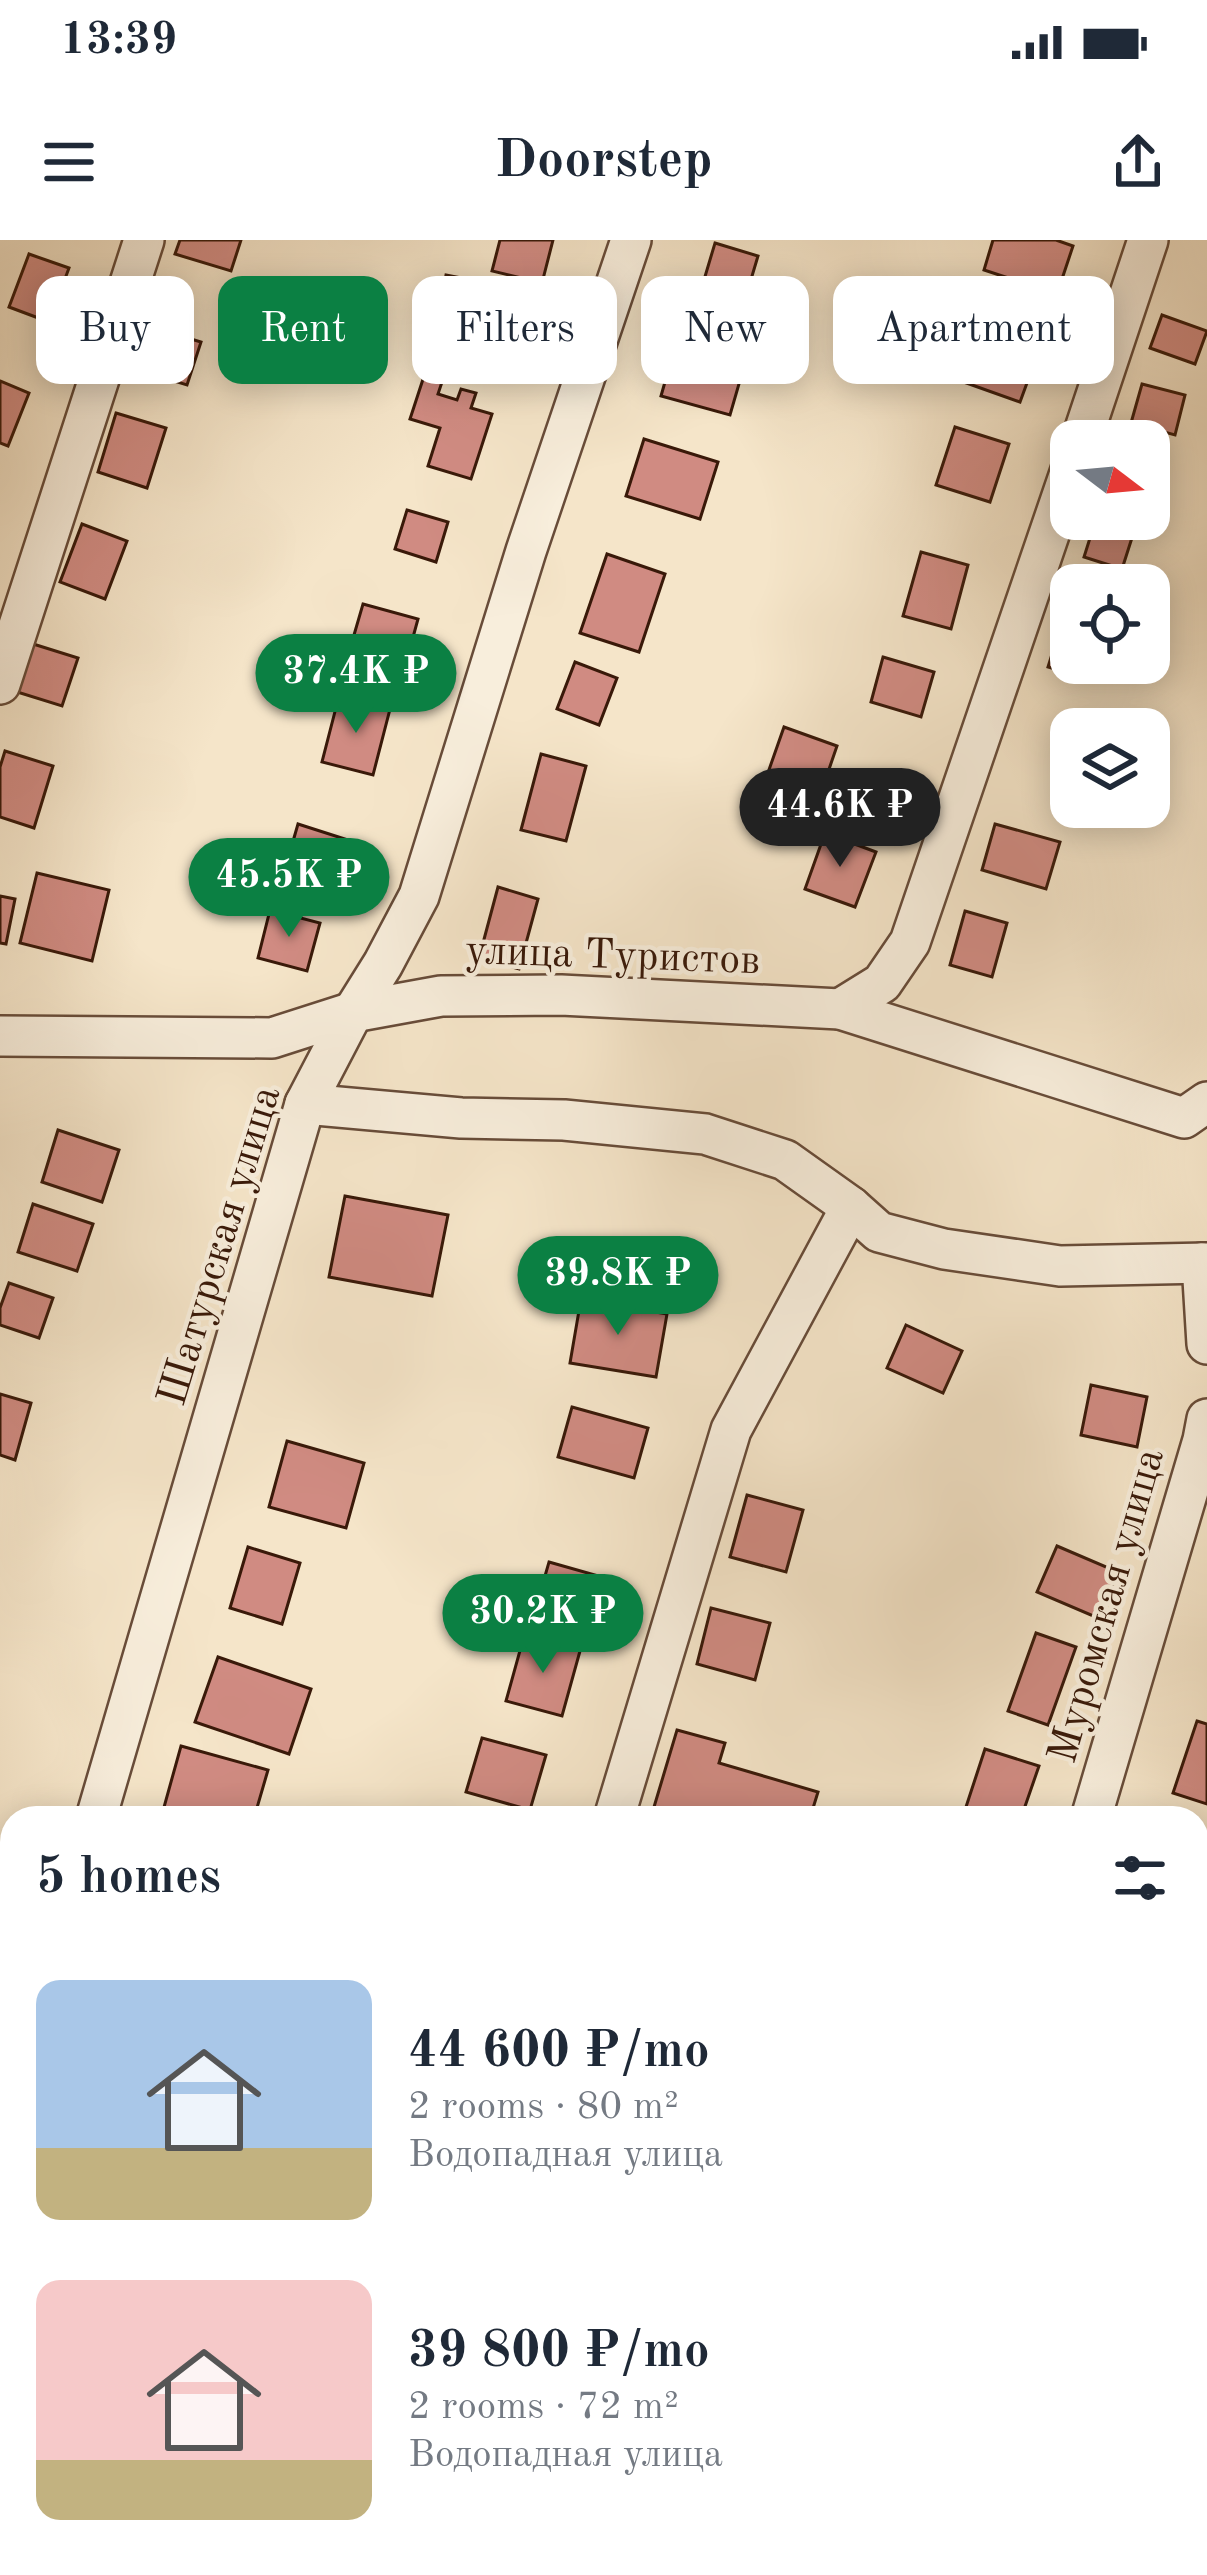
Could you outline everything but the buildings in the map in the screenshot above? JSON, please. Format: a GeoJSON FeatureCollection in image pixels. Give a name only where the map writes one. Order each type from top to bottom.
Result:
{"type":"FeatureCollection","features":[{"type":"Feature","properties":{"kind":"street"},"geometry":{"type":"LineString","coordinates":[[0,684],[144,240]]}},
{"type":"Feature","properties":{"kind":"street","name":"Шатурская улица"},"geometry":{"type":"LineString","coordinates":[[100,1806],[305,1105],[419,896],[526,551],[631,240]]}},
{"type":"Feature","properties":{"kind":"street"},"geometry":{"type":"LineString","coordinates":[[1088,420],[1148,240]]}},
{"type":"Feature","properties":{"kind":"street"},"geometry":{"type":"LineString","coordinates":[[841,1009],[882,983],[910,942],[1050,532]]}},
{"type":"Feature","properties":{"kind":"street","name":"улица Туристов"},"geometry":{"type":"LineString","coordinates":[[0,1036],[272,1038],[353,1012],[441,996],[561,995],[841,1009],[1184,1118],[1207,1102]]}},
{"type":"Feature","properties":{"kind":"street"},"geometry":{"type":"LineString","coordinates":[[305,1105],[460,1118],[565,1120],[705,1134],[785,1160],[879,1232],[944,1249],[1060,1266],[1204,1263],[1207,1344]]}},
{"type":"Feature","properties":{"kind":"street"},"geometry":{"type":"LineString","coordinates":[[618,1806],[731,1430],[851,1207]]}},
{"type":"Feature","properties":{"kind":"street","name":"Муромская улица"},"geometry":{"type":"LineString","coordinates":[[1095,1806],[1207,1419]]}}]}
